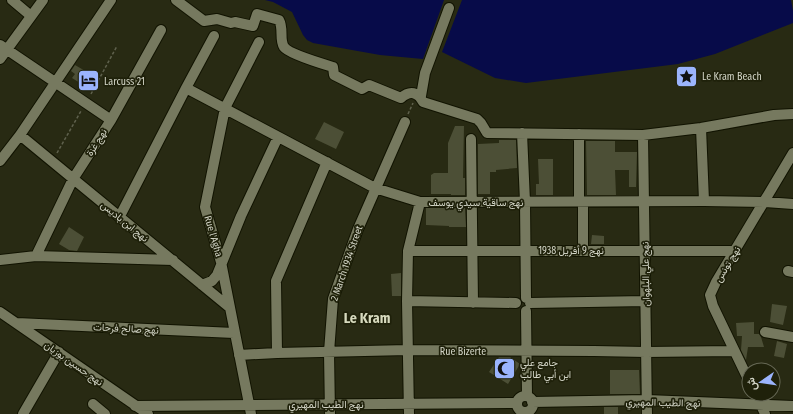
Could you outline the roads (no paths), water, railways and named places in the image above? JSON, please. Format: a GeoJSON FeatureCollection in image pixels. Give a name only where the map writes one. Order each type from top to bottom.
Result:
{"type":"FeatureCollection","features":[{"type":"Feature","properties":{"kind":"street"},"geometry":{"type":"LineString","coordinates":[[12,0],[31,16]]}},
{"type":"Feature","properties":{"kind":"street"},"geometry":{"type":"LineString","coordinates":[[0,59],[4,47],[43,0]]}},
{"type":"Feature","properties":{"kind":"street"},"geometry":{"type":"LineString","coordinates":[[0,161],[20,135],[111,0]]}},
{"type":"Feature","properties":{"kind":"street"},"geometry":{"type":"LineString","coordinates":[[176,0],[204,22],[217,18],[231,23],[235,22],[253,26],[257,14],[279,20],[282,24],[282,40],[285,47],[293,53],[333,67],[334,75],[362,89],[369,85],[400,98],[410,93],[419,95],[424,102],[479,120],[487,133],[643,135],[701,128],[774,115],[793,114]]}},
{"type":"Feature","properties":{"kind":"street"},"geometry":{"type":"LineString","coordinates":[[419,95],[425,73],[449,8]]}},
{"type":"Feature","properties":{"kind":"street","name":"نهج غزة"},"geometry":{"type":"LineString","coordinates":[[36,256],[73,179],[111,120],[161,30]]}},
{"type":"Feature","properties":{"kind":"street"},"geometry":{"type":"LineString","coordinates":[[120,216],[214,36]]}},
{"type":"Feature","properties":{"kind":"street","name":"Rue l'Agha"},"geometry":{"type":"LineString","coordinates":[[250,409],[221,262],[205,207],[225,108],[259,42]]}},
{"type":"Feature","properties":{"kind":"street"},"geometry":{"type":"LineString","coordinates":[[4,47],[111,120]]}},
{"type":"Feature","properties":{"kind":"street","name":"نهج ساقية سيدي يوسف"},"geometry":{"type":"LineString","coordinates":[[186,88],[375,188],[420,202],[704,201],[793,204]]}},
{"type":"Feature","properties":{"kind":"street","name":"2 March 1934 Street"},"geometry":{"type":"LineString","coordinates":[[330,414],[329,352],[333,299],[358,229],[405,122]]}},
{"type":"Feature","properties":{"kind":"street"},"geometry":{"type":"LineString","coordinates":[[701,128],[704,201]]}},
{"type":"Feature","properties":{"kind":"street"},"geometry":{"type":"LineString","coordinates":[[522,133],[528,304],[526,351],[528,406]]}},
{"type":"Feature","properties":{"kind":"street"},"geometry":{"type":"LineString","coordinates":[[579,134],[583,250]]}},
{"type":"Feature","properties":{"kind":"street","name":"نهج ابن باديس"},"geometry":{"type":"LineString","coordinates":[[20,135],[229,307]]}},
{"type":"Feature","properties":{"kind":"street","name":"نهج علي البلهوان"},"geometry":{"type":"LineString","coordinates":[[643,135],[647,414]]}},
{"type":"Feature","properties":{"kind":"street"},"geometry":{"type":"LineString","coordinates":[[202,285],[216,278],[221,262],[278,137]]}},
{"type":"Feature","properties":{"kind":"street"},"geometry":{"type":"LineString","coordinates":[[471,139],[473,303]]}},
{"type":"Feature","properties":{"kind":"street","name":"نهج تونس"},"geometry":{"type":"LineString","coordinates":[[741,365],[713,306],[710,295],[712,289],[793,153]]}},
{"type":"Feature","properties":{"kind":"street"},"geometry":{"type":"LineString","coordinates":[[277,353],[276,281],[327,162]]}},
{"type":"Feature","properties":{"kind":"street"},"geometry":{"type":"LineString","coordinates":[[409,409],[407,301],[408,251],[420,202]]}},
{"type":"Feature","properties":{"kind":"street","name":"نهج 9 أفريل 1938"},"geometry":{"type":"LineString","coordinates":[[408,251],[735,251]]}},
{"type":"Feature","properties":{"kind":"street"},"geometry":{"type":"LineString","coordinates":[[0,260],[36,256],[173,260]]}},
{"type":"Feature","properties":{"kind":"street"},"geometry":{"type":"LineString","coordinates":[[407,301],[516,303],[519,310],[524,312],[528,304]]}},
{"type":"Feature","properties":{"kind":"street"},"geometry":{"type":"LineString","coordinates":[[528,304],[646,301]]}},
{"type":"Feature","properties":{"kind":"street","name":"نهج حسين بوزيان"},"geometry":{"type":"LineString","coordinates":[[1,316],[17,323],[148,414]]}},
{"type":"Feature","properties":{"kind":"street","name":"نهج صالح فرحات"},"geometry":{"type":"LineString","coordinates":[[17,323],[234,333]]}},
{"type":"Feature","properties":{"kind":"street"},"geometry":{"type":"LineString","coordinates":[[765,332],[793,337]]}},
{"type":"Feature","properties":{"kind":"street","name":"Rue Bizerte"},"geometry":{"type":"LineString","coordinates":[[239,355],[408,350],[646,352],[734,351]]}},
{"type":"Feature","properties":{"kind":"street"},"geometry":{"type":"LineString","coordinates":[[23,414],[59,352]]}},
{"type":"Feature","properties":{"kind":"street","name":"نهج الطيب المهيري"},"geometry":{"type":"LineString","coordinates":[[135,406],[250,409],[330,403],[409,409],[517,403],[520,410],[528,406],[647,400],[793,406]]}},
{"type":"Feature","properties":{"kind":"street"},"geometry":{"type":"LineString","coordinates":[[93,404],[105,414]]}},
{"type":"Feature","properties":{"kind":"street"},"geometry":{"type":"LineString","coordinates":[[761,404],[765,414]]}},
{"type":"Feature","properties":{"kind":"place","name":"Le Kram Beach"},"geometry":{"type":"Point","coordinates":[687,76]}},
{"type":"Feature","properties":{"kind":"place","name":"Larcuss 21"},"geometry":{"type":"Point","coordinates":[88,81]}},
{"type":"Feature","properties":{"kind":"place","name":"جامع علي ابن أبي طالب"},"geometry":{"type":"Point","coordinates":[505,368]}},
{"type":"Feature","properties":{"kind":"district","name":"Le Kram"},"geometry":{"type":"Point","coordinates":[367,318]}}]}
